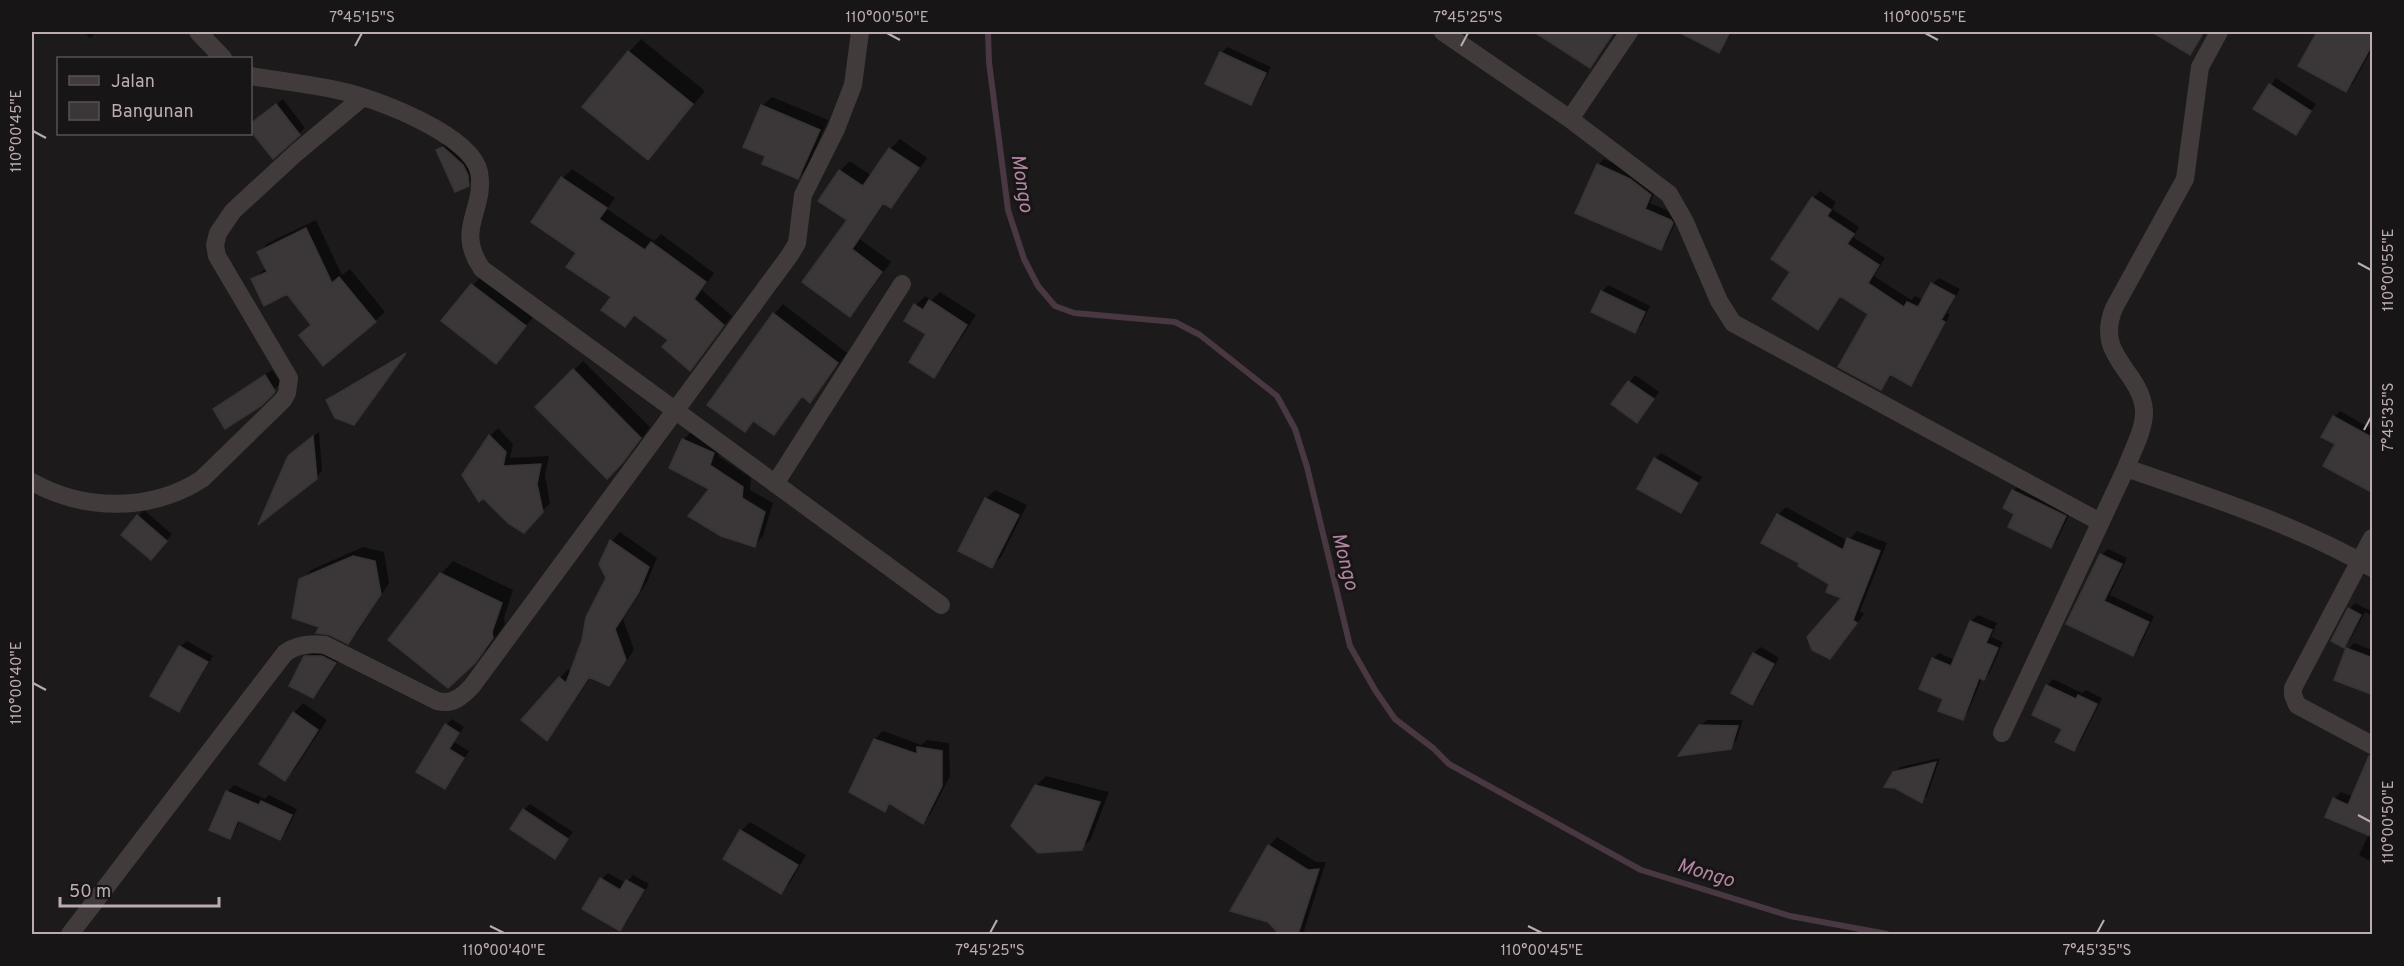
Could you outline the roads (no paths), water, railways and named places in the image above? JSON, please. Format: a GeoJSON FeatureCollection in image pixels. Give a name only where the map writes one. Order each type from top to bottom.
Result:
{"type":"FeatureCollection","features":[{"type":"Feature","properties":{"kind":"street"},"geometry":{"type":"LineString","coordinates":[[198,32],[222,57]]}},
{"type":"Feature","properties":{"kind":"street"},"geometry":{"type":"LineString","coordinates":[[70,934],[285,652],[292,647],[312,643],[325,645],[437,701],[445,703],[465,694],[797,243],[803,195],[836,129],[853,85],[860,32]]}},
{"type":"Feature","properties":{"kind":"street"},"geometry":{"type":"LineString","coordinates":[[1443,32],[1570,118],[1669,194],[1685,222],[1719,301],[1733,322],[2100,522]]}},
{"type":"Feature","properties":{"kind":"street"},"geometry":{"type":"LineString","coordinates":[[1570,118],[1629,32]]}},
{"type":"Feature","properties":{"kind":"street"},"geometry":{"type":"LineString","coordinates":[[2002,733],[2126,468],[2140,429],[2144,408],[2138,392],[2110,345],[2109,324],[2114,309],[2185,179],[2200,68],[2219,32]]}},
{"type":"Feature","properties":{"kind":"street"},"geometry":{"type":"LineString","coordinates":[[252,76],[340,90],[363,97],[448,135],[463,146],[477,165],[480,186],[469,233],[471,252],[482,269],[941,605]]}},
{"type":"Feature","properties":{"kind":"street"},"geometry":{"type":"LineString","coordinates":[[32,482],[52,493],[111,505],[135,503],[189,488],[202,479],[283,400],[287,393],[289,378],[217,256],[215,241],[222,226],[249,195],[363,97]]}},
{"type":"Feature","properties":{"kind":"street"},"geometry":{"type":"LineString","coordinates":[[775,484],[902,284]]}},
{"type":"Feature","properties":{"kind":"street"},"geometry":{"type":"LineString","coordinates":[[2126,468],[2259,514],[2366,564]]}},
{"type":"Feature","properties":{"kind":"street"},"geometry":{"type":"LineString","coordinates":[[2373,538],[2366,564],[2293,688],[2297,705],[2373,746]]}},
{"type":"Feature","properties":{"kind":"waterway","name":"Mongo"},"geometry":{"type":"LineString","coordinates":[[988,32],[989,62],[1008,210],[1024,259],[1038,286],[1055,306],[1074,313],[1175,322],[1200,335],[1277,396],[1295,429],[1307,467],[1350,646],[1375,690],[1395,719],[1433,748],[1449,764],[1641,870],[1790,916],[1887,934]]}}]}
